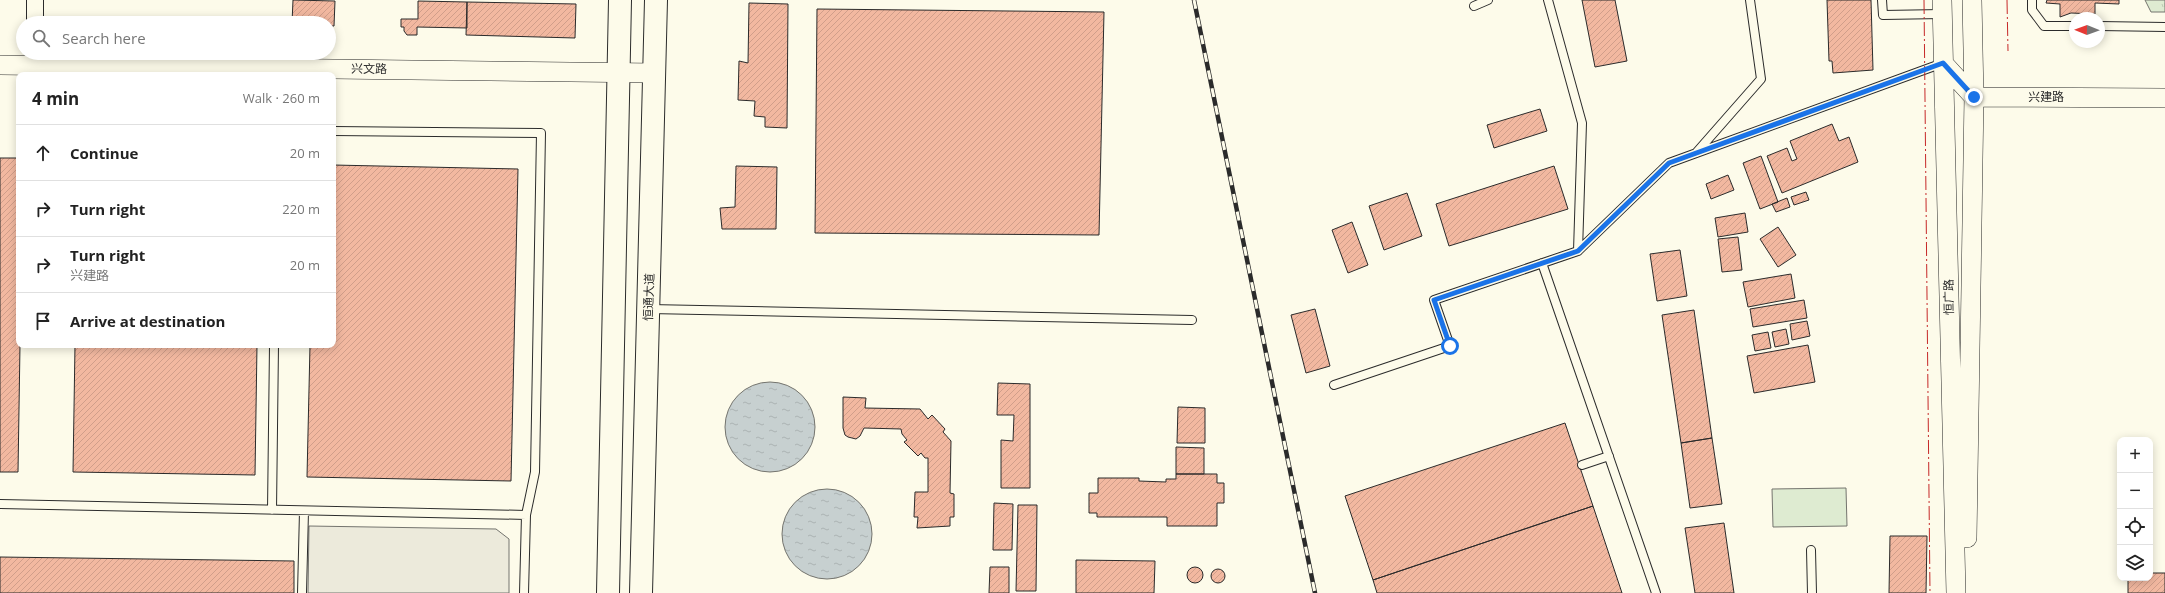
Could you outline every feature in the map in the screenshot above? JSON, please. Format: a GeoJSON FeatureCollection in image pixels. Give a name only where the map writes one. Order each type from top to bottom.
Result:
{"type":"FeatureCollection","features":[{"type":"Feature","properties":{"kind":"main road"},"geometry":{"type":"LineString","coordinates":[[608,593],[620,0]]}},
{"type":"Feature","properties":{"kind":"main road","name":"恒通大道"},"geometry":{"type":"LineString","coordinates":[[641,593],[656,0]]}},
{"type":"Feature","properties":{"kind":"street"},"geometry":{"type":"LineString","coordinates":[[35,0],[35,16]]}},
{"type":"Feature","properties":{"kind":"street","name":"恒广路"},"geometry":{"type":"LineString","coordinates":[[1966,593],[1974,97],[1972,0]]}},
{"type":"Feature","properties":{"kind":"street","name":"恒广路"},"geometry":{"type":"LineString","coordinates":[[1942,7],[1956,593]]}},
{"type":"Feature","properties":{"kind":"street","name":"兴文路"},"geometry":{"type":"LineString","coordinates":[[0,65],[29,60]]}},
{"type":"Feature","properties":{"kind":"street","name":"兴文路"},"geometry":{"type":"LineString","coordinates":[[80,60],[655,73]]}},
{"type":"Feature","properties":{"kind":"street"},"geometry":{"type":"LineString","coordinates":[[1943,63],[1974,97]]}},
{"type":"Feature","properties":{"kind":"street","name":"兴建路"},"geometry":{"type":"LineString","coordinates":[[1974,97],[2165,98]]}},
{"type":"Feature","properties":{"kind":"lane"},"geometry":{"type":"LineString","coordinates":[[1474,6],[1488,0]]}},
{"type":"Feature","properties":{"kind":"lane"},"geometry":{"type":"LineString","coordinates":[[1548,0],[1582,123],[1578,251]]}},
{"type":"Feature","properties":{"kind":"lane"},"geometry":{"type":"LineString","coordinates":[[1695,154],[1760,79],[1750,0]]}},
{"type":"Feature","properties":{"kind":"lane"},"geometry":{"type":"LineString","coordinates":[[1882,0],[1882,15],[1942,7]]}},
{"type":"Feature","properties":{"kind":"lane"},"geometry":{"type":"LineString","coordinates":[[2032,0],[2032,10],[2044,26],[2069,26]]}},
{"type":"Feature","properties":{"kind":"lane"},"geometry":{"type":"LineString","coordinates":[[2105,26],[2165,27]]}},
{"type":"Feature","properties":{"kind":"lane"},"geometry":{"type":"LineString","coordinates":[[1334,385],[1450,346],[1434,300],[1578,251],[1669,163],[1943,63]]}},
{"type":"Feature","properties":{"kind":"lane"},"geometry":{"type":"LineString","coordinates":[[336,131],[541,133],[535,472],[526,515],[524,593]]}},
{"type":"Feature","properties":{"kind":"lane"},"geometry":{"type":"LineString","coordinates":[[1542,263],[1656,593]]}},
{"type":"Feature","properties":{"kind":"lane"},"geometry":{"type":"LineString","coordinates":[[649,309],[1192,320]]}},
{"type":"Feature","properties":{"kind":"lane"},"geometry":{"type":"LineString","coordinates":[[272,510],[274,348]]}},
{"type":"Feature","properties":{"kind":"lane"},"geometry":{"type":"LineString","coordinates":[[1582,465],[1609,456]]}},
{"type":"Feature","properties":{"kind":"lane"},"geometry":{"type":"LineString","coordinates":[[0,504],[526,515]]}},
{"type":"Feature","properties":{"kind":"lane"},"geometry":{"type":"LineString","coordinates":[[302,593],[304,510]]}},
{"type":"Feature","properties":{"kind":"lane"},"geometry":{"type":"LineString","coordinates":[[1811,550],[1812,593]]}},
{"type":"Feature","properties":{"kind":"green space"},"geometry":{"type":"Polygon","coordinates":[[[2145,0],[2165,0],[2165,12],[2151,12],[2145,0]]]}},
{"type":"Feature","properties":{"kind":"green space"},"geometry":{"type":"Polygon","coordinates":[[[1846,488],[1847,526],[1773,527],[1772,489],[1846,488]]]}},
{"type":"Feature","properties":{"kind":"shaded area"},"geometry":{"type":"Polygon","coordinates":[[[309,526],[496,529],[509,539],[509,593],[308,593],[309,526]]]}},
{"type":"Feature","properties":{"kind":"water"},"geometry":{"type":"Polygon","coordinates":[[[770,382],[787,385],[802,395],[812,410],[815,427],[812,444],[802,459],[787,469],[770,472],[753,469],[738,459],[728,444],[725,427],[728,410],[738,395],[753,385],[770,382]]]}},
{"type":"Feature","properties":{"kind":"water"},"geometry":{"type":"Polygon","coordinates":[[[827,489],[844,492],[859,502],[869,517],[872,534],[869,551],[859,566],[844,576],[827,579],[810,576],[795,566],[785,551],[782,534],[785,517],[795,502],[810,492],[827,489]]]}},
{"type":"Feature","properties":{"kind":"building"},"geometry":{"type":"Polygon","coordinates":[[[293,0],[335,1],[334,16],[292,16],[293,0]]]}},
{"type":"Feature","properties":{"kind":"building"},"geometry":{"type":"Polygon","coordinates":[[[1582,0],[1615,0],[1627,61],[1595,67],[1582,0]]]}},
{"type":"Feature","properties":{"kind":"building"},"geometry":{"type":"Polygon","coordinates":[[[1827,0],[1871,0],[1873,70],[1833,73],[1832,61],[1829,61],[1827,0]]]}},
{"type":"Feature","properties":{"kind":"building"},"geometry":{"type":"Polygon","coordinates":[[[2047,0],[2119,0],[2119,4],[2095,3],[2095,12],[2069,12],[2069,14],[2060,17],[2060,4],[2046,3],[2047,0]]]}},
{"type":"Feature","properties":{"kind":"building"},"geometry":{"type":"Polygon","coordinates":[[[418,1],[467,2],[467,28],[417,27],[417,35],[407,35],[404,31],[404,27],[401,27],[401,19],[418,19],[418,1]]]}},
{"type":"Feature","properties":{"kind":"building"},"geometry":{"type":"Polygon","coordinates":[[[467,2],[576,4],[575,38],[466,35],[467,2]]]}},
{"type":"Feature","properties":{"kind":"building"},"geometry":{"type":"Polygon","coordinates":[[[749,3],[788,4],[787,128],[765,127],[765,117],[754,116],[755,101],[738,100],[739,61],[748,63],[749,3]]]}},
{"type":"Feature","properties":{"kind":"building"},"geometry":{"type":"Polygon","coordinates":[[[817,9],[1104,12],[1099,235],[815,233],[817,9]]]}},
{"type":"Feature","properties":{"kind":"building"},"geometry":{"type":"Polygon","coordinates":[[[1540,109],[1547,131],[1494,148],[1487,125],[1540,109]]]}},
{"type":"Feature","properties":{"kind":"building"},"geometry":{"type":"Polygon","coordinates":[[[1832,124],[1839,141],[1849,137],[1858,162],[1782,193],[1767,156],[1787,148],[1792,161],[1797,159],[1790,141],[1832,124]]]}},
{"type":"Feature","properties":{"kind":"building"},"geometry":{"type":"Polygon","coordinates":[[[1761,156],[1778,202],[1760,209],[1743,163],[1761,156]]]}},
{"type":"Feature","properties":{"kind":"building"},"geometry":{"type":"Polygon","coordinates":[[[0,158],[16,158],[16,348],[20,348],[18,472],[0,472],[0,158]]]}},
{"type":"Feature","properties":{"kind":"building"},"geometry":{"type":"Polygon","coordinates":[[[336,165],[518,169],[511,481],[307,477],[310,348],[336,348],[336,165]]]}},
{"type":"Feature","properties":{"kind":"building"},"geometry":{"type":"Polygon","coordinates":[[[736,166],[777,167],[776,229],[722,229],[720,208],[735,207],[736,166]]]}},
{"type":"Feature","properties":{"kind":"building"},"geometry":{"type":"Polygon","coordinates":[[[1554,166],[1568,209],[1449,246],[1436,204],[1554,166]]]}},
{"type":"Feature","properties":{"kind":"building"},"geometry":{"type":"Polygon","coordinates":[[[1728,175],[1734,190],[1711,199],[1706,184],[1728,175]]]}},
{"type":"Feature","properties":{"kind":"building"},"geometry":{"type":"Polygon","coordinates":[[[1806,192],[1809,200],[1794,205],[1791,197],[1806,192]]]}},
{"type":"Feature","properties":{"kind":"building"},"geometry":{"type":"Polygon","coordinates":[[[1407,193],[1422,236],[1384,250],[1369,206],[1407,193]]]}},
{"type":"Feature","properties":{"kind":"building"},"geometry":{"type":"Polygon","coordinates":[[[1787,198],[1790,207],[1776,212],[1772,204],[1787,198]]]}},
{"type":"Feature","properties":{"kind":"building"},"geometry":{"type":"Polygon","coordinates":[[[1745,213],[1748,232],[1718,237],[1715,218],[1745,213]]]}},
{"type":"Feature","properties":{"kind":"building"},"geometry":{"type":"Polygon","coordinates":[[[1352,222],[1368,265],[1348,273],[1332,230],[1352,222]]]}},
{"type":"Feature","properties":{"kind":"building"},"geometry":{"type":"Polygon","coordinates":[[[1778,227],[1796,255],[1778,267],[1760,239],[1778,227]]]}},
{"type":"Feature","properties":{"kind":"building"},"geometry":{"type":"Polygon","coordinates":[[[1738,237],[1742,270],[1722,272],[1718,239],[1738,237]]]}},
{"type":"Feature","properties":{"kind":"building"},"geometry":{"type":"Polygon","coordinates":[[[1680,250],[1687,296],[1657,301],[1650,254],[1680,250]]]}},
{"type":"Feature","properties":{"kind":"building"},"geometry":{"type":"Polygon","coordinates":[[[1791,274],[1795,298],[1748,307],[1743,282],[1791,274]]]}},
{"type":"Feature","properties":{"kind":"building"},"geometry":{"type":"Polygon","coordinates":[[[1804,300],[1807,318],[1753,327],[1750,309],[1804,300]]]}},
{"type":"Feature","properties":{"kind":"building"},"geometry":{"type":"Polygon","coordinates":[[[1315,309],[1330,366],[1306,373],[1291,315],[1315,309]]]}},
{"type":"Feature","properties":{"kind":"building"},"geometry":{"type":"Polygon","coordinates":[[[1694,310],[1712,438],[1681,443],[1662,315],[1694,310]]]}},
{"type":"Feature","properties":{"kind":"building"},"geometry":{"type":"Polygon","coordinates":[[[1807,321],[1810,336],[1792,340],[1790,324],[1807,321]]]}},
{"type":"Feature","properties":{"kind":"building"},"geometry":{"type":"Polygon","coordinates":[[[1786,329],[1789,344],[1775,347],[1772,332],[1786,329]]]}},
{"type":"Feature","properties":{"kind":"building"},"geometry":{"type":"Polygon","coordinates":[[[1768,332],[1771,348],[1755,351],[1752,335],[1768,332]]]}},
{"type":"Feature","properties":{"kind":"building"},"geometry":{"type":"Polygon","coordinates":[[[1808,345],[1815,382],[1754,393],[1747,356],[1808,345]]]}},
{"type":"Feature","properties":{"kind":"building"},"geometry":{"type":"Polygon","coordinates":[[[75,348],[257,348],[255,475],[73,472],[75,348]]]}},
{"type":"Feature","properties":{"kind":"building"},"geometry":{"type":"Polygon","coordinates":[[[998,383],[1030,384],[1030,488],[1001,488],[1001,440],[1013,441],[1014,415],[997,415],[998,383]]]}},
{"type":"Feature","properties":{"kind":"building"},"geometry":{"type":"Polygon","coordinates":[[[843,397],[866,398],[865,408],[920,409],[928,419],[932,415],[945,429],[943,432],[951,441],[950,493],[954,494],[954,517],[950,517],[950,526],[917,528],[918,517],[914,517],[915,492],[928,492],[928,458],[925,458],[921,453],[918,456],[904,442],[907,440],[902,434],[901,429],[864,428],[860,436],[856,439],[845,435],[843,428],[843,397]]]}},
{"type":"Feature","properties":{"kind":"building"},"geometry":{"type":"Polygon","coordinates":[[[1178,407],[1205,408],[1205,443],[1177,443],[1178,407]]]}},
{"type":"Feature","properties":{"kind":"building"},"geometry":{"type":"Polygon","coordinates":[[[1565,423],[1593,506],[1373,580],[1345,496],[1565,423]]]}},
{"type":"Feature","properties":{"kind":"building"},"geometry":{"type":"Polygon","coordinates":[[[1712,438],[1722,504],[1690,508],[1681,443],[1712,438]]]}},
{"type":"Feature","properties":{"kind":"building"},"geometry":{"type":"Polygon","coordinates":[[[1176,447],[1204,448],[1204,474],[1176,474],[1176,447]]]}},
{"type":"Feature","properties":{"kind":"building"},"geometry":{"type":"Polygon","coordinates":[[[1176,474],[1217,474],[1217,483],[1224,483],[1224,503],[1217,503],[1217,526],[1167,526],[1167,517],[1097,517],[1097,513],[1089,513],[1089,493],[1098,493],[1098,478],[1139,478],[1139,481],[1166,482],[1166,479],[1176,479],[1176,474]]]}},
{"type":"Feature","properties":{"kind":"building"},"geometry":{"type":"Polygon","coordinates":[[[994,503],[1013,504],[1012,550],[993,550],[994,503]]]}},
{"type":"Feature","properties":{"kind":"building"},"geometry":{"type":"Polygon","coordinates":[[[1018,505],[1037,505],[1036,591],[1016,591],[1018,505]]]}},
{"type":"Feature","properties":{"kind":"building"},"geometry":{"type":"Polygon","coordinates":[[[1593,506],[1622,593],[1377,593],[1373,580],[1593,506]]]}},
{"type":"Feature","properties":{"kind":"building"},"geometry":{"type":"Polygon","coordinates":[[[1724,523],[1734,593],[1695,593],[1685,528],[1724,523]]]}},
{"type":"Feature","properties":{"kind":"building"},"geometry":{"type":"Polygon","coordinates":[[[1890,536],[1927,536],[1926,593],[1889,593],[1890,536]]]}},
{"type":"Feature","properties":{"kind":"building"},"geometry":{"type":"Polygon","coordinates":[[[0,557],[294,561],[294,593],[0,593],[0,557]]]}},
{"type":"Feature","properties":{"kind":"building"},"geometry":{"type":"Polygon","coordinates":[[[1076,560],[1155,561],[1154,593],[1076,593],[1076,560]]]}},
{"type":"Feature","properties":{"kind":"building"},"geometry":{"type":"Polygon","coordinates":[[[990,567],[1009,567],[1009,593],[989,593],[990,567]]]}},
{"type":"Feature","properties":{"kind":"building"},"geometry":{"type":"Polygon","coordinates":[[[1195,567],[1201,569],[1203,575],[1201,581],[1195,583],[1189,581],[1187,575],[1189,569],[1195,567]]]}},
{"type":"Feature","properties":{"kind":"building"},"geometry":{"type":"Polygon","coordinates":[[[1218,569],[1223,571],[1225,576],[1223,581],[1218,583],[1213,581],[1211,576],[1213,571],[1218,569]]]}},
{"type":"Feature","properties":{"kind":"building"},"geometry":{"type":"Polygon","coordinates":[[[2153,573],[2165,573],[2165,593],[2128,593],[2128,581],[2153,581],[2153,573]]]}},
{"type":"Feature","properties":{"kind":"railway"},"geometry":{"type":"LineString","coordinates":[[1194,0],[1315,593]]}},
{"type":"Feature","properties":{"kind":"power"},"geometry":{"type":"LineString","coordinates":[[1924,0],[1930,593]]}},
{"type":"Feature","properties":{"kind":"power"},"geometry":{"type":"LineString","coordinates":[[2007,0],[2008,51]]}},
{"type":"Feature","properties":{"kind":"route"},"geometry":{"type":"LineString","coordinates":[[1450,346],[1434,300],[1578,251],[1669,163],[1943,63],[1974,97]]}}]}
